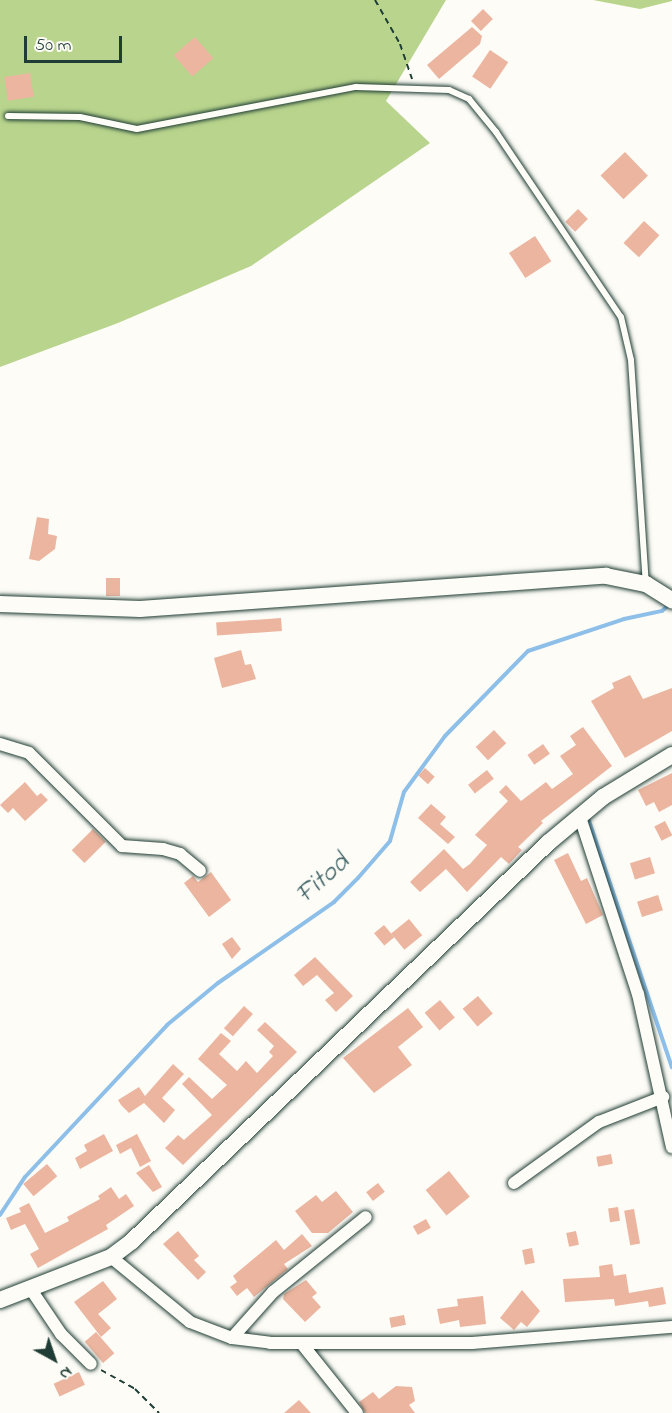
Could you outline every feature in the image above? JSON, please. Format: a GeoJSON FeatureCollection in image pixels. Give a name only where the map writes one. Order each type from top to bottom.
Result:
{"type":"FeatureCollection","features":[{"type":"Feature","properties":{"kind":"street"},"geometry":{"type":"LineString","coordinates":[[0,604],[140,609],[575,576],[606,576],[646,584],[672,599]]}},
{"type":"Feature","properties":{"kind":"street"},"geometry":{"type":"LineString","coordinates":[[0,744],[29,753],[122,846],[163,849],[180,855],[200,871]]}},
{"type":"Feature","properties":{"kind":"street"},"geometry":{"type":"LineString","coordinates":[[0,1300],[32,1290],[111,1257],[155,1221],[349,1030],[580,817],[603,797],[672,754]]}},
{"type":"Feature","properties":{"kind":"street"},"geometry":{"type":"LineString","coordinates":[[580,817],[638,994],[663,1097],[672,1147]]}},
{"type":"Feature","properties":{"kind":"street"},"geometry":{"type":"LineString","coordinates":[[514,1183],[599,1122],[663,1097]]}},
{"type":"Feature","properties":{"kind":"street"},"geometry":{"type":"LineString","coordinates":[[232,1338],[273,1292],[366,1217]]}},
{"type":"Feature","properties":{"kind":"street"},"geometry":{"type":"LineString","coordinates":[[111,1257],[190,1322],[232,1338],[302,1344],[494,1342],[672,1327]]}},
{"type":"Feature","properties":{"kind":"street"},"geometry":{"type":"LineString","coordinates":[[32,1290],[61,1334],[91,1364]]}},
{"type":"Feature","properties":{"kind":"street"},"geometry":{"type":"LineString","coordinates":[[302,1344],[357,1413]]}},
{"type":"Feature","properties":{"kind":"lane"},"geometry":{"type":"LineString","coordinates":[[8,116],[80,117],[137,129],[356,87],[416,87],[450,90],[469,99],[482,113],[621,317],[631,360],[646,584]]}},
{"type":"Feature","properties":{"kind":"path"},"geometry":{"type":"LineString","coordinates":[[375,0],[400,44],[416,87]]}},
{"type":"Feature","properties":{"kind":"path"},"geometry":{"type":"LineString","coordinates":[[91,1364],[135,1389],[159,1413]]}},
{"type":"Feature","properties":{"kind":"green space"},"geometry":{"type":"Polygon","coordinates":[[[0,0],[446,0],[386,101],[430,143],[251,266],[118,323],[0,367],[0,0]]]}},
{"type":"Feature","properties":{"kind":"green space"},"geometry":{"type":"Polygon","coordinates":[[[593,0],[672,0],[672,1],[640,9],[593,0]]]}},
{"type":"Feature","properties":{"kind":"building"},"geometry":{"type":"Polygon","coordinates":[[[483,9],[493,19],[481,31],[471,21],[483,9]]]}},
{"type":"Feature","properties":{"kind":"building"},"geometry":{"type":"Polygon","coordinates":[[[472,27],[482,36],[480,44],[439,79],[427,65],[472,27]]]}},
{"type":"Feature","properties":{"kind":"building"},"geometry":{"type":"Polygon","coordinates":[[[195,37],[213,58],[192,77],[174,55],[195,37]]]}},
{"type":"Feature","properties":{"kind":"building"},"geometry":{"type":"Polygon","coordinates":[[[490,50],[508,62],[490,89],[472,77],[490,50]]]}},
{"type":"Feature","properties":{"kind":"building"},"geometry":{"type":"Polygon","coordinates":[[[30,73],[34,97],[8,101],[4,77],[30,73]]]}},
{"type":"Feature","properties":{"kind":"building"},"geometry":{"type":"Polygon","coordinates":[[[625,152],[648,176],[623,199],[601,176],[625,152]]]}},
{"type":"Feature","properties":{"kind":"building"},"geometry":{"type":"Polygon","coordinates":[[[578,209],[588,219],[575,232],[565,222],[578,209]]]}},
{"type":"Feature","properties":{"kind":"building"},"geometry":{"type":"Polygon","coordinates":[[[644,221],[659,235],[639,257],[624,243],[644,221]]]}},
{"type":"Feature","properties":{"kind":"building"},"geometry":{"type":"Polygon","coordinates":[[[535,236],[551,261],[525,278],[509,253],[535,236]]]}},
{"type":"Feature","properties":{"kind":"building"},"geometry":{"type":"Polygon","coordinates":[[[37,517],[49,519],[48,534],[57,536],[55,549],[39,561],[29,559],[37,517]]]}},
{"type":"Feature","properties":{"kind":"building"},"geometry":{"type":"Polygon","coordinates":[[[106,578],[120,578],[120,596],[106,596],[106,578]]]}},
{"type":"Feature","properties":{"kind":"building"},"geometry":{"type":"Polygon","coordinates":[[[281,618],[282,631],[217,636],[216,623],[281,618]]]}},
{"type":"Feature","properties":{"kind":"building"},"geometry":{"type":"Polygon","coordinates":[[[241,650],[245,665],[251,664],[256,679],[222,688],[214,658],[241,650]]]}},
{"type":"Feature","properties":{"kind":"building"},"geometry":{"type":"Polygon","coordinates":[[[630,675],[643,699],[672,688],[672,731],[625,758],[591,701],[614,688],[612,683],[630,675]]]}},
{"type":"Feature","properties":{"kind":"building"},"geometry":{"type":"Polygon","coordinates":[[[583,727],[612,766],[541,821],[543,823],[518,847],[522,850],[509,864],[501,857],[467,892],[446,869],[420,892],[410,882],[444,849],[463,869],[470,864],[487,845],[475,835],[508,801],[499,792],[506,785],[521,801],[546,782],[552,789],[573,774],[560,756],[576,745],[570,736],[583,727]]]}},
{"type":"Feature","properties":{"kind":"building"},"geometry":{"type":"Polygon","coordinates":[[[494,730],[506,743],[488,760],[476,747],[494,730]]]}},
{"type":"Feature","properties":{"kind":"building"},"geometry":{"type":"Polygon","coordinates":[[[543,744],[550,754],[534,765],[527,755],[543,744]]]}},
{"type":"Feature","properties":{"kind":"building"},"geometry":{"type":"Polygon","coordinates":[[[425,768],[435,777],[428,784],[418,775],[425,768]]]}},
{"type":"Feature","properties":{"kind":"building"},"geometry":{"type":"Polygon","coordinates":[[[487,770],[494,779],[475,793],[468,785],[487,770]]]}},
{"type":"Feature","properties":{"kind":"building"},"geometry":{"type":"Polygon","coordinates":[[[672,773],[672,805],[659,812],[654,802],[646,806],[638,790],[672,773]]]}},
{"type":"Feature","properties":{"kind":"building"},"geometry":{"type":"Polygon","coordinates":[[[25,782],[37,796],[41,793],[48,800],[25,821],[13,808],[8,813],[0,805],[25,782]]]}},
{"type":"Feature","properties":{"kind":"building"},"geometry":{"type":"Polygon","coordinates":[[[431,804],[446,817],[440,824],[455,837],[448,844],[418,818],[431,804]]]}},
{"type":"Feature","properties":{"kind":"building"},"geometry":{"type":"Polygon","coordinates":[[[665,821],[672,835],[662,841],[654,826],[665,821]]]}},
{"type":"Feature","properties":{"kind":"building"},"geometry":{"type":"Polygon","coordinates":[[[93,829],[106,842],[85,863],[72,850],[93,829]]]}},
{"type":"Feature","properties":{"kind":"building"},"geometry":{"type":"Polygon","coordinates":[[[568,853],[581,881],[587,878],[603,915],[586,924],[554,860],[568,853]]]}},
{"type":"Feature","properties":{"kind":"building"},"geometry":{"type":"Polygon","coordinates":[[[650,857],[655,873],[635,879],[630,863],[650,857]]]}},
{"type":"Feature","properties":{"kind":"building"},"geometry":{"type":"Polygon","coordinates":[[[211,872],[231,900],[209,917],[184,883],[193,876],[198,882],[211,872]]]}},
{"type":"Feature","properties":{"kind":"building"},"geometry":{"type":"Polygon","coordinates":[[[658,895],[663,910],[642,917],[637,902],[658,895]]]}},
{"type":"Feature","properties":{"kind":"building"},"geometry":{"type":"Polygon","coordinates":[[[409,919],[422,935],[404,950],[391,933],[409,919]]]}},
{"type":"Feature","properties":{"kind":"building"},"geometry":{"type":"Polygon","coordinates":[[[384,925],[394,937],[384,946],[374,933],[384,925]]]}},
{"type":"Feature","properties":{"kind":"building"},"geometry":{"type":"Polygon","coordinates":[[[232,937],[241,949],[232,959],[222,944],[232,937]]]}},
{"type":"Feature","properties":{"kind":"building"},"geometry":{"type":"Polygon","coordinates":[[[315,957],[353,996],[336,1012],[325,1000],[334,993],[317,975],[303,986],[294,975],[315,957]]]}},
{"type":"Feature","properties":{"kind":"building"},"geometry":{"type":"Polygon","coordinates":[[[478,996],[493,1014],[477,1026],[463,1009],[478,996]]]}},
{"type":"Feature","properties":{"kind":"building"},"geometry":{"type":"Polygon","coordinates":[[[440,1000],[455,1018],[439,1030],[425,1013],[440,1000]]]}},
{"type":"Feature","properties":{"kind":"building"},"geometry":{"type":"Polygon","coordinates":[[[244,1006],[253,1014],[233,1036],[224,1028],[244,1006]]]}},
{"type":"Feature","properties":{"kind":"building"},"geometry":{"type":"Polygon","coordinates":[[[408,1008],[423,1027],[398,1047],[412,1065],[374,1093],[343,1058],[408,1008]]]}},
{"type":"Feature","properties":{"kind":"building"},"geometry":{"type":"Polygon","coordinates":[[[265,1022],[297,1052],[183,1165],[165,1148],[178,1135],[184,1140],[212,1115],[182,1084],[189,1077],[212,1099],[227,1085],[198,1059],[221,1033],[231,1041],[219,1054],[237,1071],[246,1061],[257,1073],[273,1056],[269,1052],[274,1046],[257,1030],[265,1022]]]}},
{"type":"Feature","properties":{"kind":"building"},"geometry":{"type":"Polygon","coordinates":[[[173,1064],[184,1074],[162,1098],[175,1110],[164,1123],[144,1103],[129,1113],[121,1105],[118,1100],[139,1087],[145,1096],[173,1064]]]}},
{"type":"Feature","properties":{"kind":"building"},"geometry":{"type":"Polygon","coordinates":[[[104,1134],[113,1151],[80,1169],[75,1158],[87,1151],[84,1145],[104,1134]]]}},
{"type":"Feature","properties":{"kind":"building"},"geometry":{"type":"Polygon","coordinates":[[[137,1134],[151,1161],[140,1167],[131,1148],[120,1154],[116,1145],[137,1134]]]}},
{"type":"Feature","properties":{"kind":"building"},"geometry":{"type":"Polygon","coordinates":[[[611,1154],[613,1164],[598,1167],[596,1157],[611,1154]]]}},
{"type":"Feature","properties":{"kind":"building"},"geometry":{"type":"Polygon","coordinates":[[[47,1164],[57,1176],[34,1196],[23,1184],[47,1164]]]}},
{"type":"Feature","properties":{"kind":"building"},"geometry":{"type":"Polygon","coordinates":[[[149,1165],[162,1187],[153,1192],[136,1173],[149,1165]]]}},
{"type":"Feature","properties":{"kind":"building"},"geometry":{"type":"Polygon","coordinates":[[[449,1171],[470,1197],[446,1216],[426,1190],[449,1171]]]}},
{"type":"Feature","properties":{"kind":"building"},"geometry":{"type":"Polygon","coordinates":[[[378,1183],[385,1192],[373,1201],[366,1192],[378,1183]]]}},
{"type":"Feature","properties":{"kind":"building"},"geometry":{"type":"Polygon","coordinates":[[[111,1187],[119,1199],[126,1194],[134,1206],[106,1225],[108,1229],[38,1268],[30,1254],[39,1249],[25,1224],[11,1230],[6,1218],[21,1212],[19,1208],[29,1203],[45,1233],[69,1221],[67,1217],[100,1199],[98,1196],[111,1187]]]}},
{"type":"Feature","properties":{"kind":"building"},"geometry":{"type":"Polygon","coordinates":[[[336,1191],[353,1212],[328,1233],[312,1233],[295,1211],[316,1195],[322,1202],[336,1191]]]}},
{"type":"Feature","properties":{"kind":"building"},"geometry":{"type":"Polygon","coordinates":[[[618,1207],[620,1221],[610,1222],[608,1208],[618,1207]]]}},
{"type":"Feature","properties":{"kind":"building"},"geometry":{"type":"Polygon","coordinates":[[[634,1209],[640,1243],[630,1245],[624,1211],[634,1209]]]}},
{"type":"Feature","properties":{"kind":"building"},"geometry":{"type":"Polygon","coordinates":[[[426,1219],[431,1228],[418,1235],[413,1226],[426,1219]]]}},
{"type":"Feature","properties":{"kind":"building"},"geometry":{"type":"Polygon","coordinates":[[[178,1231],[199,1256],[194,1260],[206,1272],[198,1280],[163,1244],[178,1231]]]}},
{"type":"Feature","properties":{"kind":"building"},"geometry":{"type":"Polygon","coordinates":[[[576,1231],[579,1245],[569,1247],[566,1233],[576,1231]]]}},
{"type":"Feature","properties":{"kind":"building"},"geometry":{"type":"Polygon","coordinates":[[[302,1234],[312,1246],[284,1264],[288,1269],[254,1297],[247,1288],[237,1296],[230,1287],[237,1282],[233,1276],[276,1240],[284,1250],[302,1234]]]}},
{"type":"Feature","properties":{"kind":"building"},"geometry":{"type":"Polygon","coordinates":[[[532,1248],[535,1263],[525,1265],[522,1250],[532,1248]]]}},
{"type":"Feature","properties":{"kind":"building"},"geometry":{"type":"Polygon","coordinates":[[[612,1264],[614,1276],[626,1274],[629,1293],[663,1287],[666,1304],[649,1307],[648,1301],[615,1306],[614,1299],[565,1302],[563,1279],[600,1277],[599,1266],[612,1264]]]}},
{"type":"Feature","properties":{"kind":"building"},"geometry":{"type":"Polygon","coordinates":[[[306,1280],[317,1293],[312,1297],[321,1307],[305,1322],[283,1299],[284,1294],[306,1280]]]}},
{"type":"Feature","properties":{"kind":"building"},"geometry":{"type":"Polygon","coordinates":[[[103,1281],[117,1299],[98,1314],[111,1328],[101,1337],[74,1302],[103,1281]]]}},
{"type":"Feature","properties":{"kind":"building"},"geometry":{"type":"Polygon","coordinates":[[[522,1290],[540,1311],[527,1327],[521,1322],[514,1330],[500,1318],[522,1290]]]}},
{"type":"Feature","properties":{"kind":"building"},"geometry":{"type":"Polygon","coordinates":[[[483,1296],[486,1324],[460,1327],[459,1320],[440,1324],[437,1309],[458,1306],[457,1299],[483,1296]]]}},
{"type":"Feature","properties":{"kind":"building"},"geometry":{"type":"Polygon","coordinates":[[[404,1315],[406,1325],[391,1328],[389,1318],[404,1315]]]}},
{"type":"Feature","properties":{"kind":"building"},"geometry":{"type":"Polygon","coordinates":[[[96,1332],[114,1353],[103,1363],[85,1342],[96,1332]]]}},
{"type":"Feature","properties":{"kind":"building"},"geometry":{"type":"Polygon","coordinates":[[[79,1372],[85,1385],[60,1397],[54,1384],[79,1372]]]}},
{"type":"Feature","properties":{"kind":"building"},"geometry":{"type":"Polygon","coordinates":[[[396,1386],[412,1387],[415,1401],[409,1405],[415,1413],[365,1413],[359,1402],[373,1392],[379,1399],[396,1386]]]}},
{"type":"Feature","properties":{"kind":"building"},"geometry":{"type":"Polygon","coordinates":[[[299,1400],[311,1413],[284,1413],[299,1400]]]}},
{"type":"Feature","properties":{"kind":"waterway","name":"Fitod"},"geometry":{"type":"LineString","coordinates":[[0,1215],[25,1177],[167,1025],[218,983],[334,902],[358,878],[390,841],[404,792],[445,736],[528,651],[624,619],[662,611],[669,605]]}},
{"type":"Feature","properties":{"kind":"waterway"},"geometry":{"type":"LineString","coordinates":[[588,818],[672,1067]]}}]}
